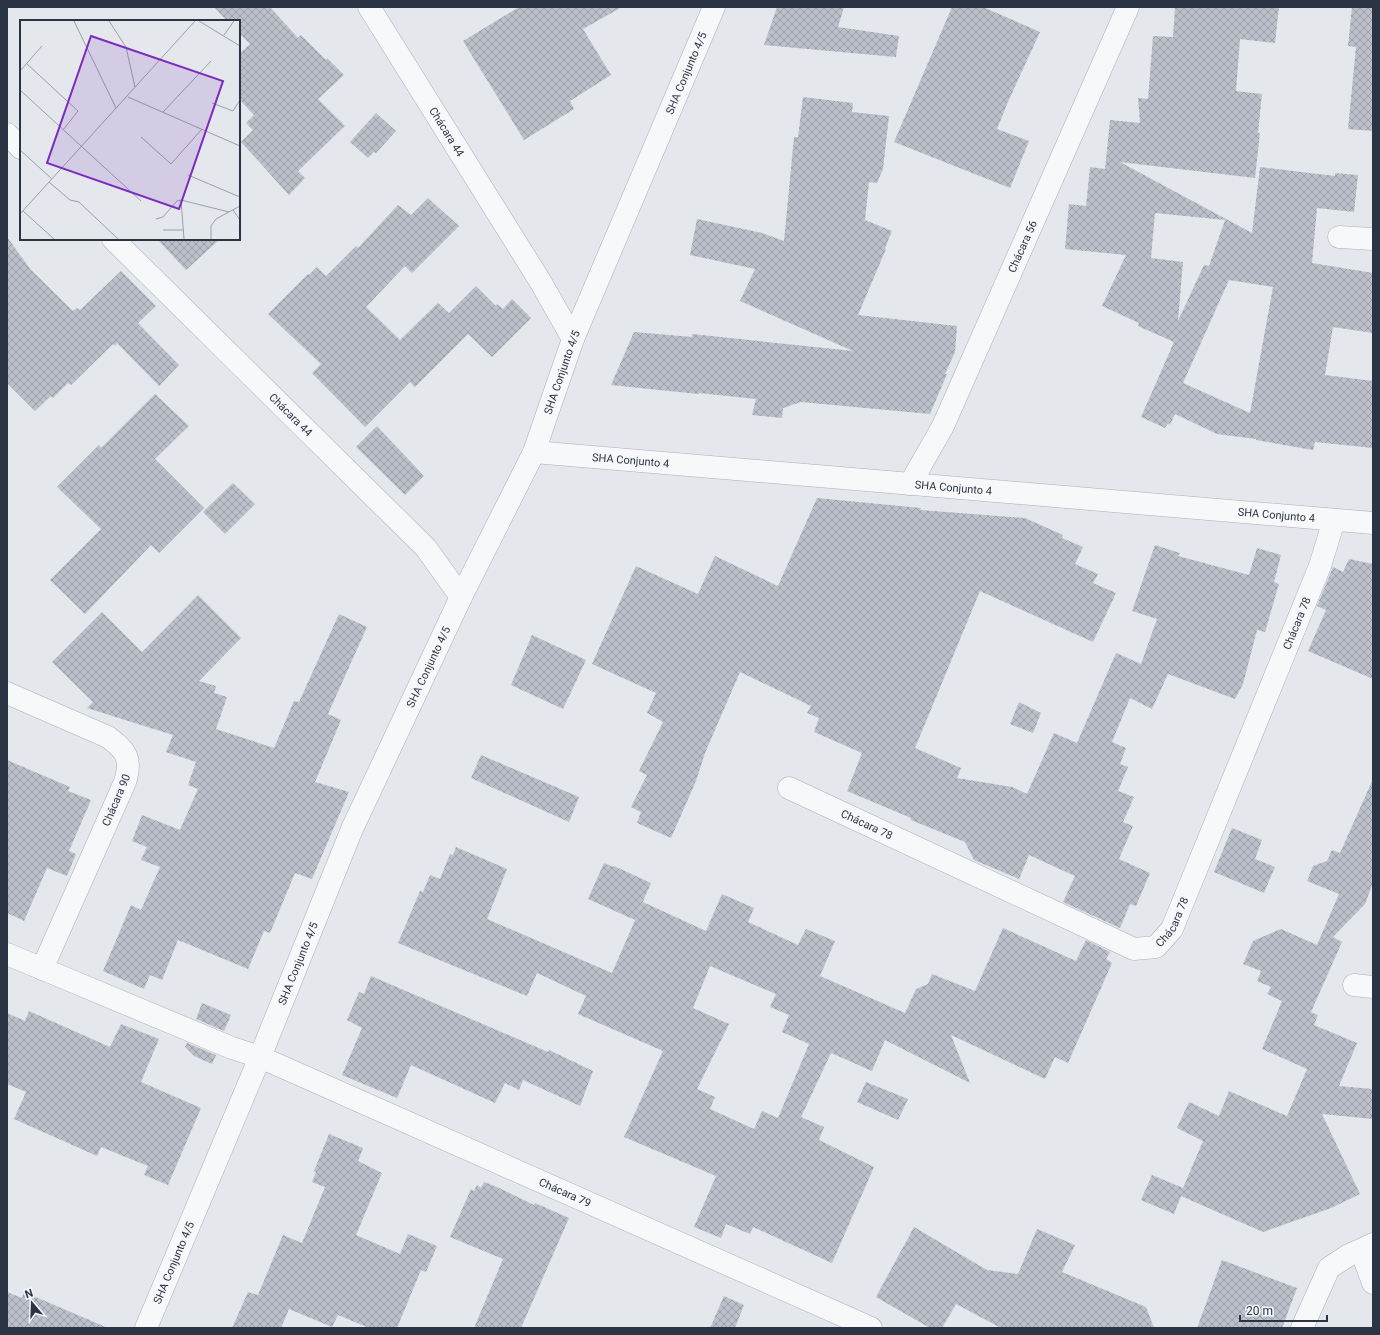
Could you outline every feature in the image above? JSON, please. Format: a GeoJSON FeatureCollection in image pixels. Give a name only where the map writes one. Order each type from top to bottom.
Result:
{"type":"FeatureCollection","features":[{"type":"Feature","properties":{"kind":"street","name":"Chácara 44"},"geometry":{"type":"LineString","coordinates":[[369,7],[540,281],[573,339]]}},
{"type":"Feature","properties":{"kind":"street","name":"SHA Conjunto 4/5"},"geometry":{"type":"LineString","coordinates":[[146,1328],[260,1057],[352,829],[461,598],[534,452],[573,339],[714,7]]}},
{"type":"Feature","properties":{"kind":"street","name":"Chácara 56"},"geometry":{"type":"LineString","coordinates":[[910,484],[943,426],[1128,7]]}},
{"type":"Feature","properties":{"kind":"street"},"geometry":{"type":"LineString","coordinates":[[7,134],[20,147]]}},
{"type":"Feature","properties":{"kind":"street"},"geometry":{"type":"LineString","coordinates":[[1339,237],[1373,239]]}},
{"type":"Feature","properties":{"kind":"street","name":"Chácara 44"},"geometry":{"type":"LineString","coordinates":[[114,240],[426,548],[461,598]]}},
{"type":"Feature","properties":{"kind":"street","name":"SHA Conjunto 4"},"geometry":{"type":"LineString","coordinates":[[534,452],[1373,523]]}},
{"type":"Feature","properties":{"kind":"street","name":"Chácara 78"},"geometry":{"type":"LineString","coordinates":[[789,788],[1134,950],[1156,947],[1172,929],[1320,566],[1334,520]]}},
{"type":"Feature","properties":{"kind":"street","name":"Chácara 90"},"geometry":{"type":"LineString","coordinates":[[7,693],[108,737],[119,745],[127,756],[129,769],[125,782],[42,969]]}},
{"type":"Feature","properties":{"kind":"street"},"geometry":{"type":"LineString","coordinates":[[7,954],[232,1048],[260,1057]]}},
{"type":"Feature","properties":{"kind":"street","name":"Chácara 79"},"geometry":{"type":"LineString","coordinates":[[260,1057],[871,1328]]}},
{"type":"Feature","properties":{"kind":"street"},"geometry":{"type":"LineString","coordinates":[[1370,1245],[1365,1261],[1373,1283]]}},
{"type":"Feature","properties":{"kind":"street"},"geometry":{"type":"LineString","coordinates":[[1302,1328],[1329,1268],[1349,1255],[1370,1245]]}},
{"type":"Feature","properties":{"kind":"building"},"geometry":{"type":"Polygon","coordinates":[[[214,7],[270,7],[298,38],[301,35],[326,60],[327,58],[344,75],[318,99],[345,126],[298,171],[305,178],[289,195],[241,142],[253,130],[246,123],[254,115],[240,100],[240,53],[250,44],[240,34],[240,20],[226,20],[214,7]]]}},
{"type":"Feature","properties":{"kind":"building"},"geometry":{"type":"Polygon","coordinates":[[[519,7],[622,7],[583,29],[611,75],[570,101],[574,109],[524,140],[463,41],[519,7]]]}},
{"type":"Feature","properties":{"kind":"building"},"geometry":{"type":"Polygon","coordinates":[[[777,7],[844,7],[838,27],[899,36],[896,57],[764,45],[777,7]]]}},
{"type":"Feature","properties":{"kind":"building"},"geometry":{"type":"Polygon","coordinates":[[[952,7],[983,7],[1040,32],[997,129],[1029,141],[1010,188],[894,142],[952,7]]]}},
{"type":"Feature","properties":{"kind":"building"},"geometry":{"type":"Polygon","coordinates":[[[1175,7],[1279,7],[1275,43],[1240,39],[1236,91],[1262,94],[1258,133],[1260,133],[1255,178],[1120,162],[1252,233],[1260,167],[1335,176],[1335,173],[1358,175],[1354,212],[1317,208],[1312,263],[1373,273],[1373,333],[1333,327],[1325,375],[1373,381],[1373,448],[1315,442],[1313,450],[1256,439],[1217,434],[1175,414],[1170,425],[1168,423],[1165,428],[1141,417],[1174,342],[1138,326],[1139,323],[1102,306],[1126,255],[1065,249],[1069,204],[1086,206],[1090,167],[1105,169],[1110,120],[1140,123],[1138,98],[1148,99],[1153,36],[1173,37],[1175,7]],[[1155,213],[1151,258],[1183,262],[1178,321],[1204,265],[1209,266],[1225,220],[1155,213]],[[1229,280],[1183,383],[1250,413],[1273,287],[1229,280]]]}},
{"type":"Feature","properties":{"kind":"building"},"geometry":{"type":"Polygon","coordinates":[[[1352,7],[1373,7],[1373,131],[1348,129],[1356,47],[1348,46],[1352,7]]]}},
{"type":"Feature","properties":{"kind":"building"},"geometry":{"type":"Polygon","coordinates":[[[803,97],[853,103],[852,112],[889,116],[883,169],[877,183],[869,182],[865,220],[892,231],[858,315],[957,326],[955,352],[930,414],[801,402],[783,408],[782,418],[752,415],[756,399],[611,385],[634,332],[692,337],[692,334],[853,351],[740,301],[755,269],[690,255],[697,219],[762,233],[784,241],[794,137],[798,137],[803,97]]]}},
{"type":"Feature","properties":{"kind":"building"},"geometry":{"type":"Polygon","coordinates":[[[376,113],[396,131],[376,153],[374,152],[368,158],[350,142],[376,113]]]}},
{"type":"Feature","properties":{"kind":"building"},"geometry":{"type":"Polygon","coordinates":[[[428,198],[459,226],[412,273],[405,266],[366,307],[400,340],[438,303],[449,313],[476,286],[496,306],[497,304],[503,309],[512,299],[531,318],[492,357],[468,334],[415,387],[410,382],[365,427],[312,373],[321,364],[268,314],[317,267],[326,276],[356,246],[358,248],[398,205],[411,215],[428,198]]]}},
{"type":"Feature","properties":{"kind":"building"},"geometry":{"type":"Polygon","coordinates":[[[7,237],[31,270],[73,311],[77,308],[80,310],[121,271],[156,306],[138,323],[179,365],[159,386],[117,343],[115,346],[113,344],[71,385],[68,383],[53,398],[51,396],[35,411],[7,383],[7,237]]]}},
{"type":"Feature","properties":{"kind":"building"},"geometry":{"type":"Polygon","coordinates":[[[158,240],[219,240],[186,270],[158,240]]]}},
{"type":"Feature","properties":{"kind":"building"},"geometry":{"type":"Polygon","coordinates":[[[155,394],[189,426],[155,459],[204,508],[159,553],[151,545],[85,614],[50,580],[101,529],[57,487],[99,445],[101,448],[155,394]]]}},
{"type":"Feature","properties":{"kind":"building"},"geometry":{"type":"Polygon","coordinates":[[[377,426],[424,476],[405,495],[356,447],[377,426]]]}},
{"type":"Feature","properties":{"kind":"building"},"geometry":{"type":"Polygon","coordinates":[[[233,483],[255,504],[225,534],[203,512],[233,483]]]}},
{"type":"Feature","properties":{"kind":"building"},"geometry":{"type":"Polygon","coordinates":[[[817,498],[921,508],[920,510],[1025,518],[1063,535],[1062,538],[1083,547],[1075,564],[1098,574],[1093,583],[1116,593],[1093,642],[980,591],[915,748],[961,768],[957,778],[1012,787],[1027,794],[1054,733],[1077,743],[1116,653],[1141,664],[1157,619],[1132,611],[1155,545],[1180,553],[1178,556],[1249,575],[1257,548],[1281,555],[1274,582],[1279,584],[1265,632],[1257,630],[1243,684],[1235,699],[1168,674],[1152,709],[1130,698],[1112,742],[1126,748],[1120,764],[1128,767],[1118,791],[1134,797],[1123,822],[1133,826],[1119,859],[1150,873],[1136,906],[1130,904],[1120,928],[1063,902],[1075,876],[1029,855],[1019,879],[974,860],[965,842],[911,820],[911,818],[847,791],[862,753],[814,732],[819,718],[807,713],[811,706],[740,672],[705,753],[696,781],[671,838],[637,823],[641,812],[631,807],[647,775],[639,771],[663,722],[647,713],[656,693],[592,664],[636,566],[698,594],[715,556],[778,586],[817,498]]]}},
{"type":"Feature","properties":{"kind":"building"},"geometry":{"type":"Polygon","coordinates":[[[1349,559],[1373,564],[1373,679],[1308,651],[1326,610],[1317,606],[1333,567],[1343,572],[1349,559]]]}},
{"type":"Feature","properties":{"kind":"building"},"geometry":{"type":"Polygon","coordinates":[[[198,595],[241,638],[199,681],[216,686],[214,693],[227,697],[216,729],[274,748],[294,701],[299,702],[339,614],[367,627],[328,714],[341,720],[315,782],[349,792],[312,879],[295,873],[270,933],[264,931],[248,969],[178,940],[162,980],[150,975],[144,989],[103,971],[131,905],[141,910],[160,867],[141,860],[147,847],[132,841],[142,815],[180,830],[198,789],[188,785],[196,762],[166,752],[173,735],[87,708],[93,702],[52,662],[102,612],[142,652],[198,595]]]}},
{"type":"Feature","properties":{"kind":"building"},"geometry":{"type":"Polygon","coordinates":[[[532,635],[586,660],[563,709],[511,685],[532,635]]]}},
{"type":"Feature","properties":{"kind":"building"},"geometry":{"type":"Polygon","coordinates":[[[1019,702],[1041,713],[1033,733],[1010,724],[1019,702]]]}},
{"type":"Feature","properties":{"kind":"building"},"geometry":{"type":"Polygon","coordinates":[[[481,755],[579,797],[569,822],[471,778],[481,755]]]}},
{"type":"Feature","properties":{"kind":"building"},"geometry":{"type":"Polygon","coordinates":[[[7,760],[70,787],[68,791],[91,800],[69,851],[76,854],[67,876],[47,868],[24,921],[7,913],[7,760]]]}},
{"type":"Feature","properties":{"kind":"building"},"geometry":{"type":"Polygon","coordinates":[[[1373,779],[1373,883],[1365,904],[1333,937],[1342,942],[1311,1012],[1318,1015],[1314,1025],[1357,1043],[1339,1086],[1373,1089],[1373,1119],[1322,1114],[1360,1194],[1331,1208],[1263,1232],[1181,1196],[1174,1214],[1141,1200],[1152,1175],[1183,1188],[1203,1141],[1177,1128],[1189,1102],[1219,1116],[1229,1091],[1287,1116],[1307,1069],[1262,1049],[1282,1001],[1267,994],[1271,987],[1257,981],[1261,971],[1243,964],[1253,941],[1281,929],[1317,945],[1339,894],[1307,881],[1313,866],[1327,861],[1332,850],[1340,853],[1373,779]]]}},
{"type":"Feature","properties":{"kind":"building"},"geometry":{"type":"Polygon","coordinates":[[[1232,828],[1262,840],[1255,859],[1275,867],[1264,893],[1214,872],[1232,828]]]}},
{"type":"Feature","properties":{"kind":"building"},"geometry":{"type":"Polygon","coordinates":[[[456,847],[507,869],[487,919],[612,973],[643,902],[706,931],[722,894],[754,908],[748,922],[798,945],[806,929],[835,941],[820,976],[905,1013],[916,989],[928,984],[932,974],[975,991],[1003,928],[1076,961],[1086,940],[1110,952],[1106,959],[1112,963],[1068,1063],[1055,1057],[1045,1079],[951,1035],[970,1083],[885,1040],[872,1071],[831,1053],[801,1117],[824,1127],[819,1140],[874,1167],[832,1263],[753,1227],[750,1234],[726,1224],[721,1238],[694,1227],[716,1176],[624,1137],[663,1051],[578,1014],[586,996],[537,973],[527,996],[398,943],[420,891],[423,892],[430,875],[440,879],[450,854],[453,855],[456,847]],[[710,966],[693,1008],[729,1024],[697,1089],[715,1097],[710,1109],[754,1129],[762,1111],[778,1118],[809,1044],[782,1032],[789,1015],[770,1007],[776,994],[710,966]]]}},
{"type":"Feature","properties":{"kind":"building"},"geometry":{"type":"Polygon","coordinates":[[[604,863],[651,883],[635,920],[588,899],[604,863]]]}},
{"type":"Feature","properties":{"kind":"building"},"geometry":{"type":"Polygon","coordinates":[[[371,976],[548,1052],[549,1050],[593,1071],[580,1106],[523,1080],[519,1090],[505,1083],[495,1103],[411,1065],[397,1098],[342,1075],[362,1028],[347,1020],[359,992],[364,994],[371,976]]]}},
{"type":"Feature","properties":{"kind":"building"},"geometry":{"type":"Polygon","coordinates":[[[202,1003],[231,1015],[224,1031],[196,1019],[202,1003]]]}},
{"type":"Feature","properties":{"kind":"building"},"geometry":{"type":"Polygon","coordinates":[[[29,1011],[110,1047],[121,1024],[159,1039],[141,1082],[201,1108],[168,1185],[144,1175],[148,1166],[101,1147],[97,1156],[14,1119],[26,1092],[7,1084],[7,1013],[25,1021],[29,1011]]]}},
{"type":"Feature","properties":{"kind":"building"},"geometry":{"type":"Polygon","coordinates":[[[187,1043],[216,1055],[212,1064],[194,1056],[185,1047],[187,1043]]]}},
{"type":"Feature","properties":{"kind":"building"},"geometry":{"type":"Polygon","coordinates":[[[866,1082],[908,1099],[898,1120],[857,1102],[866,1082]]]}},
{"type":"Feature","properties":{"kind":"building"},"geometry":{"type":"Polygon","coordinates":[[[329,1134],[363,1148],[358,1161],[382,1173],[356,1235],[400,1254],[408,1234],[437,1246],[426,1272],[421,1270],[397,1328],[369,1328],[338,1315],[332,1327],[289,1309],[281,1328],[232,1328],[248,1292],[258,1295],[283,1235],[302,1243],[325,1187],[312,1182],[316,1172],[314,1171],[329,1134]]]}},
{"type":"Feature","properties":{"kind":"building"},"geometry":{"type":"Polygon","coordinates":[[[484,1182],[534,1205],[535,1203],[569,1218],[521,1328],[474,1328],[503,1259],[450,1237],[471,1189],[474,1191],[477,1185],[481,1188],[484,1182]]]}},
{"type":"Feature","properties":{"kind":"building"},"geometry":{"type":"Polygon","coordinates":[[[914,1227],[987,1270],[1018,1274],[1037,1229],[1075,1245],[1062,1272],[1146,1307],[1154,1328],[1001,1328],[956,1304],[942,1328],[930,1328],[876,1297],[914,1227]]]}},
{"type":"Feature","properties":{"kind":"building"},"geometry":{"type":"Polygon","coordinates":[[[1222,1260],[1297,1288],[1282,1328],[1197,1328],[1222,1260]]]}},
{"type":"Feature","properties":{"kind":"building"},"geometry":{"type":"Polygon","coordinates":[[[7,1292],[22,1298],[24,1292],[108,1328],[7,1328],[7,1292]]]}},
{"type":"Feature","properties":{"kind":"building"},"geometry":{"type":"Polygon","coordinates":[[[724,1296],[744,1305],[735,1328],[710,1328],[724,1296]]]}}]}
